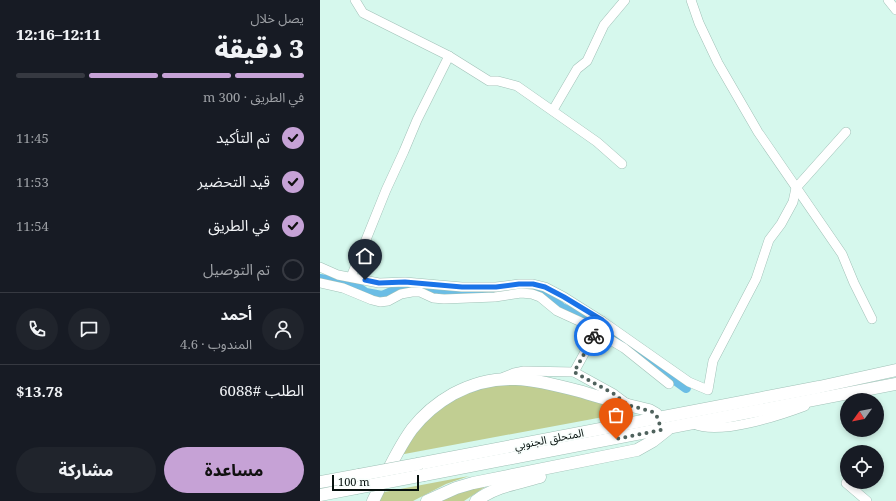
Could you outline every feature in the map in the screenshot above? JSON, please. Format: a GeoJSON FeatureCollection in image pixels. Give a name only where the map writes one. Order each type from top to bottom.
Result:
{"type":"FeatureCollection","features":[{"type":"Feature","properties":{"kind":"highway","name":"المتحلق الجنوبي"},"geometry":{"type":"LineString","coordinates":[[320,482],[819,387],[896,370]]}},
{"type":"Feature","properties":{"kind":"highway"},"geometry":{"type":"LineString","coordinates":[[373,501],[407,436],[427,413],[458,392],[482,383],[501,379],[549,383],[649,410],[658,418],[664,430],[653,441],[637,450],[473,483],[456,488],[427,501]]}},
{"type":"Feature","properties":{"kind":"highway","name":"المتحلق الجنوبي"},"geometry":{"type":"LineString","coordinates":[[320,495],[664,430],[896,384]]}},
{"type":"Feature","properties":{"kind":"highway"},"geometry":{"type":"LineString","coordinates":[[476,501],[496,490],[550,474],[575,463]]}},
{"type":"Feature","properties":{"kind":"street"},"geometry":{"type":"LineString","coordinates":[[355,0],[363,13],[449,56],[489,81],[498,81],[517,86],[597,142],[622,164]]}},
{"type":"Feature","properties":{"kind":"street"},"geometry":{"type":"LineString","coordinates":[[553,110],[577,69],[587,61],[604,25],[625,0]]}},
{"type":"Feature","properties":{"kind":"street"},"geometry":{"type":"LineString","coordinates":[[691,0],[699,23],[718,63],[758,132],[842,254],[854,283],[872,319]]}},
{"type":"Feature","properties":{"kind":"street"},"geometry":{"type":"LineString","coordinates":[[888,0],[896,10]]}},
{"type":"Feature","properties":{"kind":"street"},"geometry":{"type":"LineString","coordinates":[[351,277],[386,190],[417,120],[449,56]]}},
{"type":"Feature","properties":{"kind":"street"},"geometry":{"type":"LineString","coordinates":[[669,384],[624,348],[596,333],[581,322],[557,311],[540,297],[532,294],[521,293],[495,297],[444,299],[433,298],[420,292],[412,292],[401,294],[380,302],[343,288],[322,283],[322,269],[379,283],[405,282],[462,287],[496,287],[533,284],[545,287],[602,320],[689,382],[708,390],[713,361],[753,285],[769,240],[793,202],[796,188],[846,132]]}},
{"type":"Feature","properties":{"kind":"street"},"geometry":{"type":"LineString","coordinates":[[574,372],[602,320]]}},
{"type":"Feature","properties":{"kind":"street"},"geometry":{"type":"LineString","coordinates":[[501,379],[514,373],[524,371],[574,372],[614,394],[628,405]]}},
{"type":"Feature","properties":{"kind":"street"},"geometry":{"type":"LineString","coordinates":[[853,489],[867,501]]}},
{"type":"Feature","properties":{"kind":"green space"},"geometry":{"type":"Polygon","coordinates":[[[500,384],[533,385],[577,395],[630,412],[399,455],[423,422],[432,414],[453,400],[464,395],[500,384]]]}},
{"type":"Feature","properties":{"kind":"green space"},"geometry":{"type":"Polygon","coordinates":[[[469,476],[446,484],[413,501],[375,501],[379,493],[469,476]]]}},
{"type":"Feature","properties":{"kind":"green space"},"geometry":{"type":"Polygon","coordinates":[[[488,485],[464,501],[433,501],[453,491],[488,485]]]}},
{"type":"Feature","properties":{"kind":"waterway"},"geometry":{"type":"LineString","coordinates":[[320,279],[353,284],[366,293],[382,296],[398,289],[412,286],[425,287],[440,293],[492,293]]}},
{"type":"Feature","properties":{"kind":"waterway"},"geometry":{"type":"LineString","coordinates":[[520,289],[536,290],[562,308],[581,316],[613,334],[630,345],[643,357],[686,388]]}},
{"type":"Feature","properties":{"kind":"way so far"},"geometry":{"type":"LineString","coordinates":[[594,336],[574,372],[584,379],[614,394],[628,405],[649,410],[656,414],[661,430],[616,439]]}},
{"type":"Feature","properties":{"kind":"route"},"geometry":{"type":"LineString","coordinates":[[365,280],[379,283],[405,282],[462,287],[496,287],[533,284],[545,287],[602,320],[594,336]]}}]}
